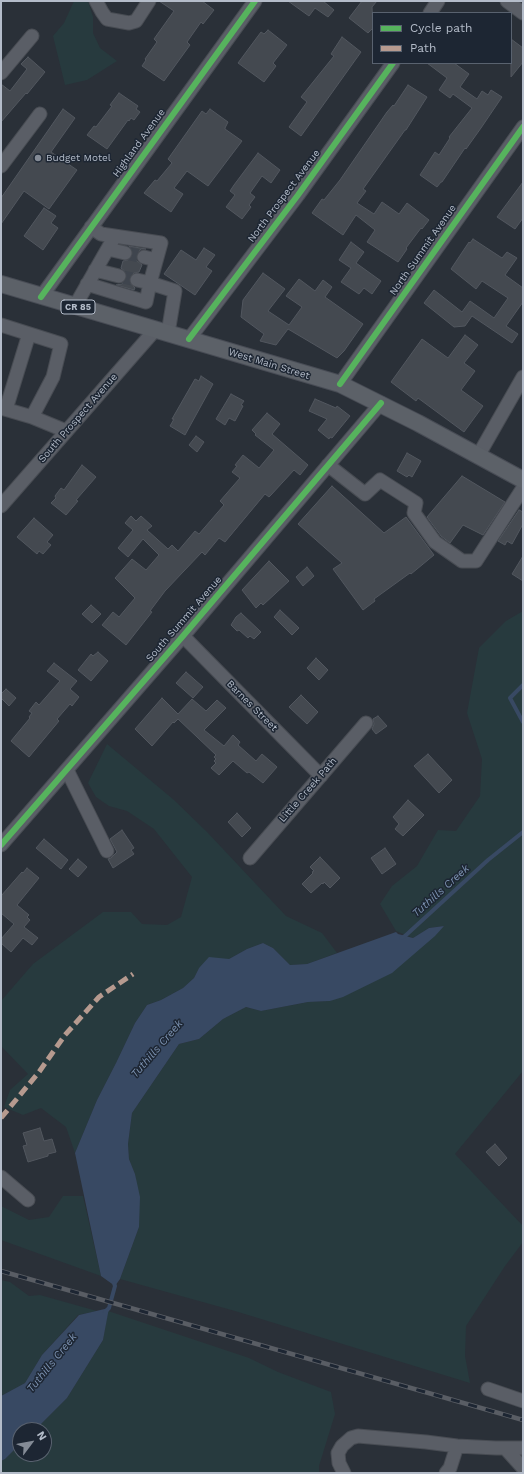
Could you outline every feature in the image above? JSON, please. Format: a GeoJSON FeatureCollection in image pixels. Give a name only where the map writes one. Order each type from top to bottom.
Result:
{"type":"FeatureCollection","features":[{"type":"Feature","properties":{"kind":"main road","name":"West Main Street"},"geometry":{"type":"LineString","coordinates":[[1,284],[340,384],[381,403],[523,480]]}},
{"type":"Feature","properties":{"kind":"street"},"geometry":{"type":"LineString","coordinates":[[96,1],[107,19],[129,23],[136,20],[149,1]]}},
{"type":"Feature","properties":{"kind":"street","name":"Highland Avenue"},"geometry":{"type":"LineString","coordinates":[[41,297],[255,1]]}},
{"type":"Feature","properties":{"kind":"street"},"geometry":{"type":"LineString","coordinates":[[431,12],[438,1]]}},
{"type":"Feature","properties":{"kind":"street"},"geometry":{"type":"LineString","coordinates":[[507,1],[523,13]]}},
{"type":"Feature","properties":{"kind":"street"},"geometry":{"type":"LineString","coordinates":[[1,73],[32,36]]}},
{"type":"Feature","properties":{"kind":"street","name":"North Prospect Avenue"},"geometry":{"type":"LineString","coordinates":[[189,339],[298,195],[392,64]]}},
{"type":"Feature","properties":{"kind":"street"},"geometry":{"type":"LineString","coordinates":[[1,166],[40,114]]}},
{"type":"Feature","properties":{"kind":"street","name":"North Summit Avenue"},"geometry":{"type":"LineString","coordinates":[[340,384],[523,127]]}},
{"type":"Feature","properties":{"kind":"street"},"geometry":{"type":"LineString","coordinates":[[87,284],[146,302],[150,283],[150,258],[161,243],[101,234],[91,228]]}},
{"type":"Feature","properties":{"kind":"street"},"geometry":{"type":"LineString","coordinates":[[74,306],[116,236]]}},
{"type":"Feature","properties":{"kind":"street"},"geometry":{"type":"LineString","coordinates":[[108,249],[125,253]]}},
{"type":"Feature","properties":{"kind":"street"},"geometry":{"type":"LineString","coordinates":[[95,270],[119,276]]}},
{"type":"Feature","properties":{"kind":"street"},"geometry":{"type":"LineString","coordinates":[[137,280],[175,291],[161,332]]}},
{"type":"Feature","properties":{"kind":"street"},"geometry":{"type":"LineString","coordinates":[[1,325],[61,344],[53,377],[32,417]]}},
{"type":"Feature","properties":{"kind":"street","name":"South Prospect Avenue"},"geometry":{"type":"LineString","coordinates":[[1,506],[66,431],[161,332]]}},
{"type":"Feature","properties":{"kind":"street"},"geometry":{"type":"LineString","coordinates":[[29,334],[3,409],[32,417],[66,431]]}},
{"type":"Feature","properties":{"kind":"street"},"geometry":{"type":"LineString","coordinates":[[478,456],[523,376]]}},
{"type":"Feature","properties":{"kind":"street","name":"South Summit Avenue"},"geometry":{"type":"LineString","coordinates":[[1,845],[183,636],[381,403]]}},
{"type":"Feature","properties":{"kind":"street"},"geometry":{"type":"LineString","coordinates":[[328,465],[365,494],[380,480],[416,503],[414,513],[435,542],[462,561],[476,561],[523,488]]}},
{"type":"Feature","properties":{"kind":"street","name":"Barnes Street"},"geometry":{"type":"LineString","coordinates":[[183,636],[321,776]]}},
{"type":"Feature","properties":{"kind":"street","name":"Little Creek Path"},"geometry":{"type":"LineString","coordinates":[[250,858],[366,723]]}},
{"type":"Feature","properties":{"kind":"street"},"geometry":{"type":"LineString","coordinates":[[67,770],[107,851]]}},
{"type":"Feature","properties":{"kind":"street"},"geometry":{"type":"LineString","coordinates":[[1,1177],[28,1200]]}},
{"type":"Feature","properties":{"kind":"street"},"geometry":{"type":"LineString","coordinates":[[488,1390],[523,1401]]}},
{"type":"Feature","properties":{"kind":"street"},"geometry":{"type":"LineString","coordinates":[[344,1473],[339,1463],[338,1453],[342,1446],[351,1438],[358,1436],[457,1446],[523,1448]]}},
{"type":"Feature","properties":{"kind":"street"},"geometry":{"type":"LineString","coordinates":[[446,1473],[450,1468],[457,1446]]}},
{"type":"Feature","properties":{"kind":"street"},"geometry":{"type":"LineString","coordinates":[[505,1448],[523,1468]]}},
{"type":"Feature","properties":{"kind":"green space"},"geometry":{"type":"Polygon","coordinates":[[[74,1],[88,1],[93,17],[93,33],[100,48],[117,61],[87,80],[65,85],[53,36],[64,23],[74,1]]]}},
{"type":"Feature","properties":{"kind":"green space"},"geometry":{"type":"Polygon","coordinates":[[[523,611],[523,1071],[455,1154],[523,1226],[523,1242],[505,1266],[466,1326],[465,1356],[470,1383],[235,1311],[120,1279],[139,1227],[135,1174],[129,1159],[128,1144],[132,1113],[179,1044],[199,1039],[223,1019],[246,1007],[261,1011],[308,1002],[330,1001],[444,926],[429,928],[413,938],[396,931],[380,904],[392,886],[417,866],[438,830],[456,831],[480,796],[482,759],[467,713],[479,648],[506,621],[523,611]]]}},
{"type":"Feature","properties":{"kind":"green space"},"geometry":{"type":"Polygon","coordinates":[[[107,744],[174,800],[207,832],[286,916],[322,933],[337,953],[307,964],[290,965],[273,948],[263,943],[247,949],[229,959],[199,968],[194,978],[183,988],[161,1000],[147,1005],[135,1023],[97,1100],[75,1153],[66,1127],[41,1108],[23,1115],[4,1107],[10,1090],[28,1074],[1,1046],[1,1001],[33,964],[103,912],[131,912],[142,924],[167,925],[181,917],[192,877],[154,829],[127,811],[109,806],[96,797],[88,783],[107,744]]]}},
{"type":"Feature","properties":{"kind":"green space"},"geometry":{"type":"Polygon","coordinates":[[[63,1196],[83,1196],[101,1276],[1,1240],[1,1206],[29,1220],[49,1217],[63,1196]]]}},
{"type":"Feature","properties":{"kind":"green space"},"geometry":{"type":"Polygon","coordinates":[[[1,1280],[10,1282],[29,1296],[40,1295],[97,1311],[78,1315],[42,1355],[25,1383],[1,1396],[1,1280]]]}},
{"type":"Feature","properties":{"kind":"green space"},"geometry":{"type":"Polygon","coordinates":[[[108,1311],[249,1358],[278,1372],[331,1392],[335,1414],[319,1466],[319,1473],[1,1473],[1,1461],[12,1452],[12,1462],[52,1462],[52,1422],[43,1422],[67,1398],[103,1340],[108,1311]]]}},
{"type":"Feature","properties":{"kind":"water"},"geometry":{"type":"Polygon","coordinates":[[[444,926],[435,936],[392,973],[343,997],[330,1001],[308,1002],[261,1011],[246,1007],[223,1019],[199,1039],[179,1044],[132,1113],[128,1144],[129,1159],[135,1174],[140,1197],[139,1227],[120,1279],[115,1286],[101,1276],[75,1153],[97,1100],[135,1023],[147,1005],[161,1000],[183,988],[194,978],[199,968],[209,957],[229,959],[247,949],[263,943],[273,948],[290,965],[307,964],[396,932],[398,934],[413,938],[429,928],[444,926]]]}},
{"type":"Feature","properties":{"kind":"water"},"geometry":{"type":"Polygon","coordinates":[[[109,1308],[103,1340],[67,1398],[43,1422],[12,1422],[12,1452],[1,1461],[1,1396],[25,1383],[42,1355],[79,1315],[109,1308]]]}},
{"type":"Feature","properties":{"kind":"building"},"geometry":{"type":"Polygon","coordinates":[[[159,1],[202,1],[214,10],[203,24],[201,22],[187,42],[190,45],[164,81],[142,66],[157,42],[154,39],[174,11],[159,1]]]}},
{"type":"Feature","properties":{"kind":"building"},"geometry":{"type":"Polygon","coordinates":[[[288,1],[323,1],[334,10],[328,17],[315,8],[309,16],[288,1]]]}},
{"type":"Feature","properties":{"kind":"building"},"geometry":{"type":"Polygon","coordinates":[[[362,1],[377,1],[372,7],[372,29],[368,33],[349,18],[362,1]]]}},
{"type":"Feature","properties":{"kind":"building"},"geometry":{"type":"Polygon","coordinates":[[[268,30],[287,45],[273,63],[276,66],[264,82],[238,63],[261,32],[264,34],[268,30]]]}},
{"type":"Feature","properties":{"kind":"building"},"geometry":{"type":"Polygon","coordinates":[[[342,37],[361,52],[301,136],[289,127],[307,102],[301,97],[334,56],[331,54],[342,37]]]}},
{"type":"Feature","properties":{"kind":"building"},"geometry":{"type":"Polygon","coordinates":[[[512,40],[523,48],[523,62],[511,77],[512,40]]]}},
{"type":"Feature","properties":{"kind":"building"},"geometry":{"type":"Polygon","coordinates":[[[28,57],[45,72],[1,122],[1,84],[10,91],[27,69],[21,64],[28,57]]]}},
{"type":"Feature","properties":{"kind":"building"},"geometry":{"type":"Polygon","coordinates":[[[428,64],[455,64],[469,74],[460,87],[477,99],[482,91],[488,95],[491,90],[502,97],[466,149],[465,148],[437,187],[420,175],[435,152],[439,155],[450,138],[449,137],[472,108],[453,94],[450,98],[439,90],[447,78],[428,64]]]}},
{"type":"Feature","properties":{"kind":"building"},"geometry":{"type":"Polygon","coordinates":[[[408,85],[427,97],[406,130],[363,189],[366,191],[357,203],[374,214],[382,202],[399,214],[407,203],[429,220],[406,248],[407,249],[398,262],[367,242],[375,230],[356,215],[343,235],[312,213],[322,199],[324,200],[340,180],[387,112],[393,105],[394,106],[408,85]]]}},
{"type":"Feature","properties":{"kind":"building"},"geometry":{"type":"Polygon","coordinates":[[[119,93],[138,106],[136,109],[140,112],[134,120],[131,118],[129,121],[128,120],[107,149],[87,135],[94,126],[96,127],[112,106],[110,105],[119,93]]]}},
{"type":"Feature","properties":{"kind":"building"},"geometry":{"type":"Polygon","coordinates":[[[63,109],[75,118],[51,152],[77,170],[49,209],[24,191],[1,224],[1,198],[63,109]]]}},
{"type":"Feature","properties":{"kind":"building"},"geometry":{"type":"Polygon","coordinates":[[[210,109],[228,122],[225,129],[242,141],[208,186],[187,171],[174,188],[183,194],[171,212],[144,193],[155,180],[157,181],[172,163],[168,159],[202,111],[206,114],[210,109]]]}},
{"type":"Feature","properties":{"kind":"building"},"geometry":{"type":"Polygon","coordinates":[[[258,153],[280,170],[271,183],[262,176],[250,193],[255,197],[249,205],[251,207],[242,219],[226,207],[235,195],[230,191],[258,153]]]}},
{"type":"Feature","properties":{"kind":"building"},"geometry":{"type":"Polygon","coordinates":[[[523,182],[523,218],[515,229],[497,217],[523,182]]]}},
{"type":"Feature","properties":{"kind":"building"},"geometry":{"type":"Polygon","coordinates":[[[44,208],[56,216],[51,223],[58,228],[43,250],[24,236],[44,208]]]}},
{"type":"Feature","properties":{"kind":"building"},"geometry":{"type":"Polygon","coordinates":[[[473,239],[502,258],[507,252],[517,258],[505,275],[523,288],[523,302],[506,326],[518,334],[512,343],[472,316],[465,326],[454,327],[424,303],[434,290],[462,312],[470,301],[494,318],[508,298],[482,281],[476,289],[451,269],[469,242],[470,243],[473,239]]]}},
{"type":"Feature","properties":{"kind":"building"},"geometry":{"type":"Polygon","coordinates":[[[351,242],[364,252],[356,263],[381,281],[372,294],[364,288],[359,294],[341,282],[351,268],[339,260],[351,242]]]}},
{"type":"Feature","properties":{"kind":"building"},"geometry":{"type":"Polygon","coordinates":[[[129,246],[146,249],[141,249],[136,255],[136,260],[142,265],[139,272],[134,273],[129,278],[130,283],[135,288],[134,290],[116,285],[122,284],[127,278],[127,273],[121,268],[123,261],[128,260],[133,255],[129,246]]]}},
{"type":"Feature","properties":{"kind":"building"},"geometry":{"type":"Polygon","coordinates":[[[204,248],[215,255],[206,267],[212,271],[195,295],[164,274],[181,250],[196,260],[204,248]]]}},
{"type":"Feature","properties":{"kind":"building"},"geometry":{"type":"Polygon","coordinates":[[[263,273],[285,289],[268,311],[289,325],[302,307],[286,296],[299,279],[315,291],[323,280],[332,287],[325,297],[363,324],[344,351],[337,358],[288,329],[276,345],[260,341],[264,334],[241,317],[243,300],[263,273]]]}},
{"type":"Feature","properties":{"kind":"building"},"geometry":{"type":"Polygon","coordinates":[[[465,335],[478,345],[464,363],[475,371],[461,390],[483,406],[464,432],[418,398],[416,401],[391,382],[422,339],[448,358],[465,335]]]}},
{"type":"Feature","properties":{"kind":"building"},"geometry":{"type":"Polygon","coordinates":[[[201,376],[213,384],[185,435],[170,426],[174,419],[172,419],[195,379],[199,381],[201,376]]]}},
{"type":"Feature","properties":{"kind":"building"},"geometry":{"type":"Polygon","coordinates":[[[231,394],[244,401],[235,421],[229,418],[225,425],[216,419],[231,394]]]}},
{"type":"Feature","properties":{"kind":"building"},"geometry":{"type":"Polygon","coordinates":[[[315,399],[336,408],[337,406],[350,416],[332,438],[330,437],[329,439],[318,430],[327,419],[309,411],[315,399]]]}},
{"type":"Feature","properties":{"kind":"building"},"geometry":{"type":"Polygon","coordinates":[[[267,413],[280,424],[272,434],[308,465],[300,475],[294,470],[269,497],[265,494],[225,542],[219,538],[205,555],[202,552],[165,591],[150,611],[152,612],[126,645],[102,625],[113,612],[119,617],[135,598],[115,578],[132,559],[146,570],[159,555],[143,539],[128,557],[118,548],[133,530],[125,523],[131,516],[136,521],[141,516],[152,526],[147,530],[168,549],[172,545],[178,551],[195,531],[199,534],[224,505],[220,501],[240,478],[232,472],[237,466],[235,465],[243,455],[259,468],[274,450],[255,435],[256,434],[252,430],[267,413]]]}},
{"type":"Feature","properties":{"kind":"building"},"geometry":{"type":"Polygon","coordinates":[[[196,436],[204,442],[197,452],[189,445],[196,436]]]}},
{"type":"Feature","properties":{"kind":"building"},"geometry":{"type":"Polygon","coordinates":[[[407,453],[421,461],[412,477],[409,475],[407,477],[397,471],[407,453]]]}},
{"type":"Feature","properties":{"kind":"building"},"geometry":{"type":"Polygon","coordinates":[[[82,465],[96,477],[76,500],[78,501],[66,515],[51,503],[56,498],[55,496],[61,488],[64,490],[82,465]]]}},
{"type":"Feature","properties":{"kind":"building"},"geometry":{"type":"Polygon","coordinates":[[[462,476],[505,502],[483,535],[463,525],[450,543],[441,536],[427,517],[462,476]]]}},
{"type":"Feature","properties":{"kind":"building"},"geometry":{"type":"Polygon","coordinates":[[[332,486],[384,533],[406,517],[434,555],[411,574],[410,573],[374,599],[375,601],[363,610],[333,569],[342,563],[298,524],[332,486]]]}},
{"type":"Feature","properties":{"kind":"building"},"geometry":{"type":"Polygon","coordinates":[[[519,510],[523,512],[523,524],[512,544],[507,541],[505,545],[498,541],[519,510]]]}},
{"type":"Feature","properties":{"kind":"building"},"geometry":{"type":"Polygon","coordinates":[[[34,518],[53,535],[47,542],[51,545],[43,554],[39,551],[37,554],[17,537],[34,518]]]}},
{"type":"Feature","properties":{"kind":"building"},"geometry":{"type":"Polygon","coordinates":[[[523,556],[523,581],[512,574],[523,556]]]}},
{"type":"Feature","properties":{"kind":"building"},"geometry":{"type":"Polygon","coordinates":[[[269,561],[289,581],[263,605],[261,603],[256,608],[242,590],[269,561]]]}},
{"type":"Feature","properties":{"kind":"building"},"geometry":{"type":"Polygon","coordinates":[[[307,567],[314,576],[303,586],[296,577],[307,567]]]}},
{"type":"Feature","properties":{"kind":"building"},"geometry":{"type":"Polygon","coordinates":[[[91,605],[101,614],[92,623],[82,614],[91,605]]]}},
{"type":"Feature","properties":{"kind":"building"},"geometry":{"type":"Polygon","coordinates":[[[280,610],[299,628],[292,635],[274,617],[280,610]]]}},
{"type":"Feature","properties":{"kind":"building"},"geometry":{"type":"Polygon","coordinates":[[[241,613],[261,632],[254,639],[250,636],[248,638],[231,625],[236,617],[241,613]]]}},
{"type":"Feature","properties":{"kind":"building"},"geometry":{"type":"Polygon","coordinates":[[[98,652],[108,661],[91,681],[78,670],[91,654],[93,656],[98,652]]]}},
{"type":"Feature","properties":{"kind":"building"},"geometry":{"type":"Polygon","coordinates":[[[316,658],[328,670],[319,680],[307,668],[316,658]]]}},
{"type":"Feature","properties":{"kind":"building"},"geometry":{"type":"Polygon","coordinates":[[[54,663],[77,681],[70,689],[79,697],[72,706],[70,704],[57,719],[59,721],[29,757],[11,741],[30,718],[29,717],[32,713],[29,711],[36,702],[39,705],[60,681],[47,671],[54,663]]]}},
{"type":"Feature","properties":{"kind":"building"},"geometry":{"type":"Polygon","coordinates":[[[186,672],[203,687],[193,698],[176,683],[186,672]]]}},
{"type":"Feature","properties":{"kind":"building"},"geometry":{"type":"Polygon","coordinates":[[[6,689],[16,698],[9,706],[1,698],[1,694],[6,689]]]}},
{"type":"Feature","properties":{"kind":"building"},"geometry":{"type":"Polygon","coordinates":[[[301,695],[318,712],[307,724],[289,707],[301,695]]]}},
{"type":"Feature","properties":{"kind":"building"},"geometry":{"type":"Polygon","coordinates":[[[162,698],[178,714],[192,699],[206,711],[217,700],[226,708],[204,730],[224,746],[233,735],[240,742],[238,745],[256,761],[262,754],[277,767],[263,783],[249,772],[247,773],[233,761],[219,775],[211,768],[216,763],[214,761],[216,759],[214,757],[216,755],[178,719],[174,723],[173,722],[152,746],[135,729],[162,698]]]}},
{"type":"Feature","properties":{"kind":"building"},"geometry":{"type":"Polygon","coordinates":[[[378,716],[387,726],[376,734],[372,729],[374,724],[373,719],[378,716]]]}},
{"type":"Feature","properties":{"kind":"building"},"geometry":{"type":"Polygon","coordinates":[[[428,754],[452,780],[439,793],[414,766],[428,754]]]}},
{"type":"Feature","properties":{"kind":"building"},"geometry":{"type":"Polygon","coordinates":[[[408,800],[424,815],[403,836],[395,829],[399,824],[393,817],[408,800]]]}},
{"type":"Feature","properties":{"kind":"building"},"geometry":{"type":"Polygon","coordinates":[[[237,813],[251,828],[242,837],[228,822],[237,813]]]}},
{"type":"Feature","properties":{"kind":"building"},"geometry":{"type":"Polygon","coordinates":[[[122,830],[134,848],[131,850],[134,854],[113,868],[108,859],[117,852],[110,839],[122,830]]]}},
{"type":"Feature","properties":{"kind":"building"},"geometry":{"type":"Polygon","coordinates":[[[44,839],[68,860],[61,869],[36,848],[44,839]]]}},
{"type":"Feature","properties":{"kind":"building"},"geometry":{"type":"Polygon","coordinates":[[[385,848],[396,864],[382,874],[371,858],[385,848]]]}},
{"type":"Feature","properties":{"kind":"building"},"geometry":{"type":"Polygon","coordinates":[[[320,857],[340,878],[330,888],[324,882],[311,893],[302,884],[313,873],[312,872],[314,871],[310,867],[320,857]]]}},
{"type":"Feature","properties":{"kind":"building"},"geometry":{"type":"Polygon","coordinates":[[[78,859],[87,867],[78,877],[69,869],[78,859]]]}},
{"type":"Feature","properties":{"kind":"building"},"geometry":{"type":"Polygon","coordinates":[[[27,868],[39,878],[17,905],[29,915],[27,917],[30,920],[24,927],[38,938],[32,945],[23,938],[11,952],[1,943],[1,939],[14,924],[1,913],[1,896],[27,868]]]}},
{"type":"Feature","properties":{"kind":"building"},"geometry":{"type":"Polygon","coordinates":[[[40,1128],[44,1141],[52,1139],[56,1152],[28,1162],[23,1146],[27,1145],[23,1133],[40,1128]]]}},
{"type":"Feature","properties":{"kind":"building"},"geometry":{"type":"Polygon","coordinates":[[[495,1144],[507,1158],[499,1166],[486,1152],[495,1144]]]}},
{"type":"Feature","properties":{"kind":"waterway","name":"Tuthills Creek"},"geometry":{"type":"LineString","coordinates":[[523,685],[510,698],[523,722]]}},
{"type":"Feature","properties":{"kind":"waterway","name":"Tuthills Creek"},"geometry":{"type":"LineString","coordinates":[[401,938],[488,860],[523,832]]}},
{"type":"Feature","properties":{"kind":"waterway","name":"Tuthills Creek"},"geometry":{"type":"LineString","coordinates":[[105,1312],[109,1308],[115,1286],[114,1283]]}},
{"type":"Feature","properties":{"kind":"tunnel"},"geometry":{"type":"LineString","coordinates":[[125,253],[144,257]]}},
{"type":"Feature","properties":{"kind":"tunnel"},"geometry":{"type":"LineString","coordinates":[[119,276],[137,280]]}},
{"type":"Feature","properties":{"kind":"railway"},"geometry":{"type":"LineString","coordinates":[[1,1271],[523,1420]]}},
{"type":"Feature","properties":{"kind":"marked path"},"geometry":{"type":"LineString","coordinates":[[1,1118],[39,1072],[65,1035],[99,997],[133,974]]}},
{"type":"Feature","properties":{"kind":"cycle path"},"geometry":{"type":"LineString","coordinates":[[41,297],[255,1]]}},
{"type":"Feature","properties":{"kind":"cycle path"},"geometry":{"type":"LineString","coordinates":[[189,339],[298,195],[392,64]]}},
{"type":"Feature","properties":{"kind":"cycle path"},"geometry":{"type":"LineString","coordinates":[[340,384],[523,127]]}},
{"type":"Feature","properties":{"kind":"cycle path"},"geometry":{"type":"LineString","coordinates":[[1,845],[183,636],[381,403]]}},
{"type":"Feature","properties":{"kind":"place","name":"Budget Motel"},"geometry":{"type":"Point","coordinates":[38,158]}}]}
